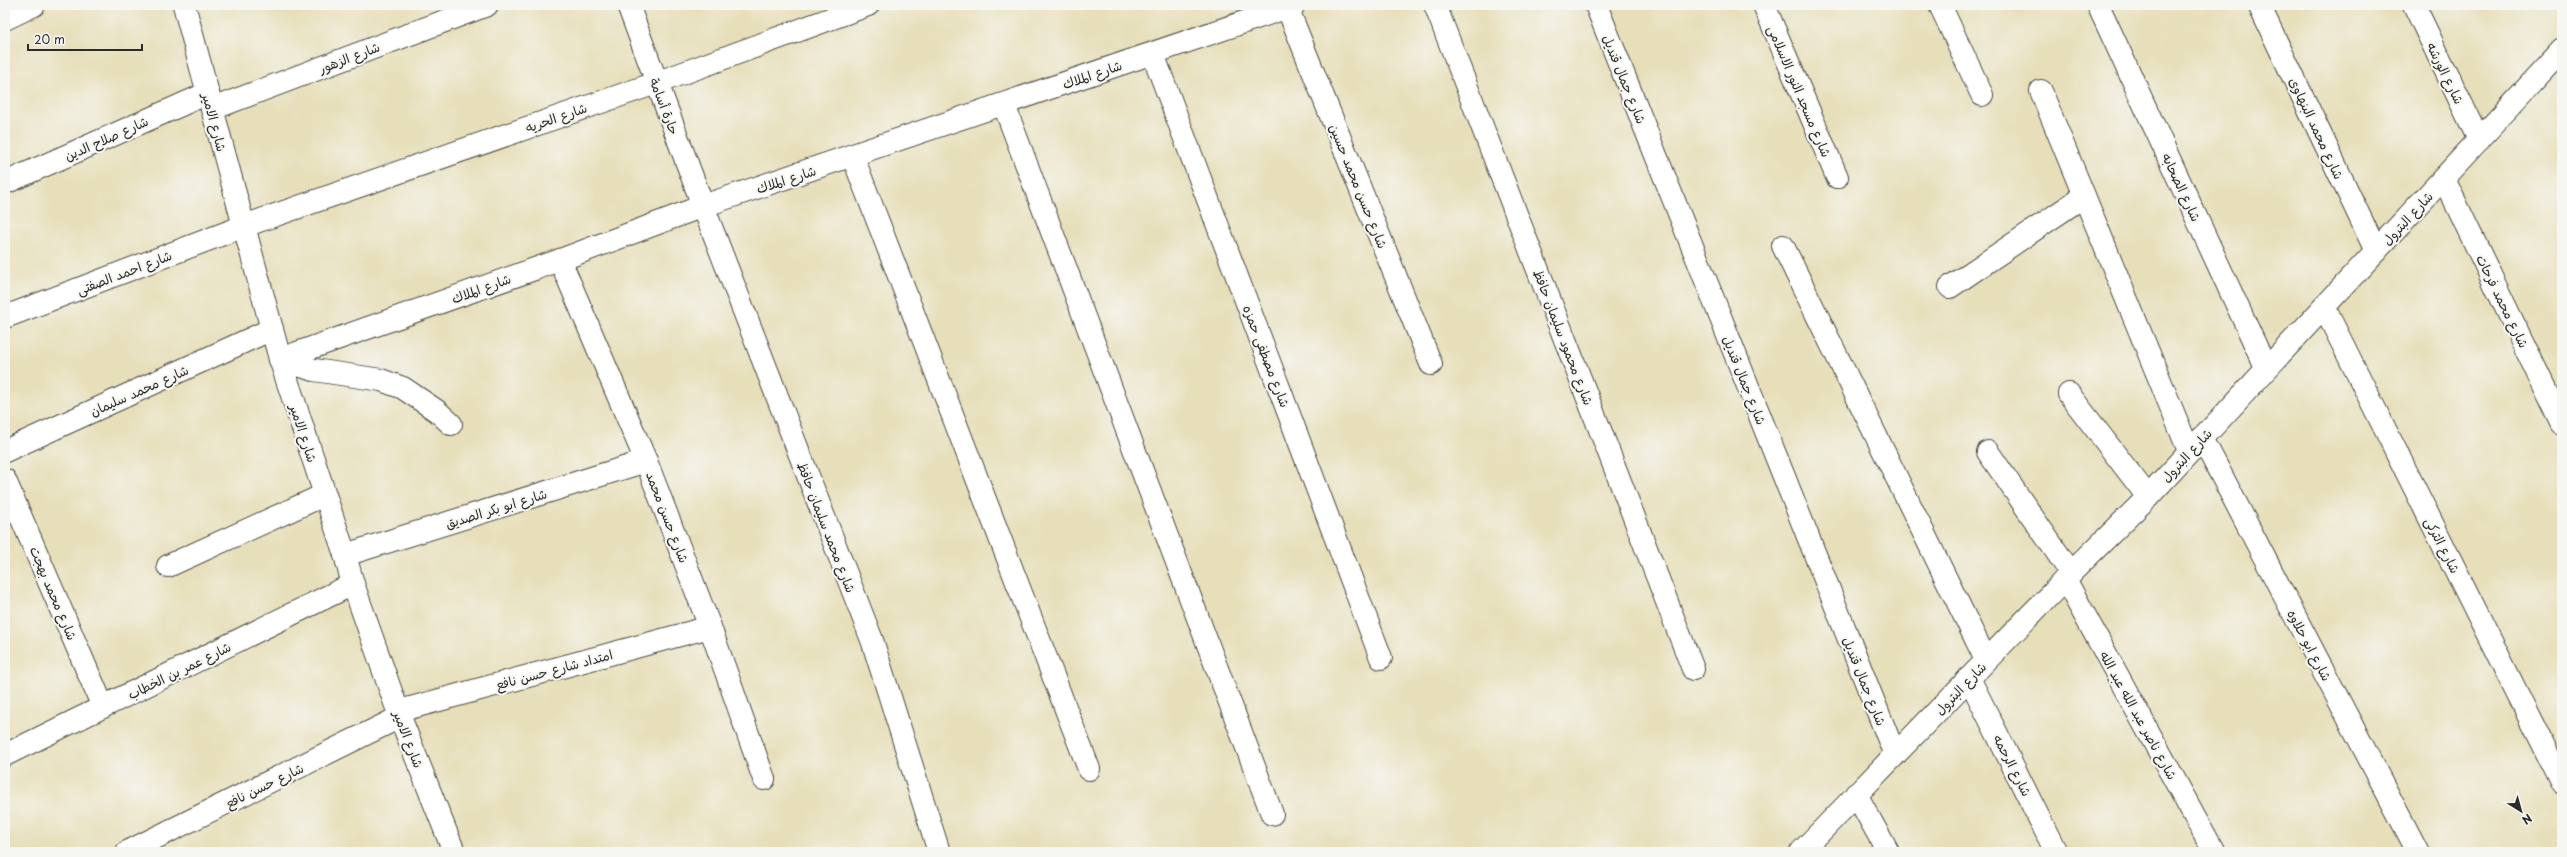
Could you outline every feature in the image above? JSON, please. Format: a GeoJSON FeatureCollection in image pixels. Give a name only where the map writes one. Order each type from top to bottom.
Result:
{"type":"FeatureCollection","features":[{"type":"Feature","properties":{"kind":"street"},"geometry":{"type":"LineString","coordinates":[[5,19],[34,5]]}},
{"type":"Feature","properties":{"kind":"street","name":"شارع الامير"},"geometry":{"type":"LineString","coordinates":[[184,5],[280,359],[324,495],[346,555],[353,584],[399,714],[454,852]]}},
{"type":"Feature","properties":{"kind":"street","name":"شارع الزهور"},"geometry":{"type":"LineString","coordinates":[[210,101],[487,5]]}},
{"type":"Feature","properties":{"kind":"street","name":"حارة أسامة"},"geometry":{"type":"LineString","coordinates":[[628,5],[703,206]]}},
{"type":"Feature","properties":{"kind":"street","name":"شارع الحريه"},"geometry":{"type":"LineString","coordinates":[[244,226],[656,83],[868,5]]}},
{"type":"Feature","properties":{"kind":"street","name":"شارع محمود سليمان حافظ"},"geometry":{"type":"LineString","coordinates":[[1435,5],[1693,669]]}},
{"type":"Feature","properties":{"kind":"street","name":"شارع جمال قنديل"},"geometry":{"type":"LineString","coordinates":[[1596,5],[1895,755]]}},
{"type":"Feature","properties":{"kind":"street","name":"شارع مسجد النور الاسلامى"},"geometry":{"type":"LineString","coordinates":[[1764,5],[1837,178]]}},
{"type":"Feature","properties":{"kind":"street"},"geometry":{"type":"LineString","coordinates":[[1940,5],[1982,95]]}},
{"type":"Feature","properties":{"kind":"street","name":"شارع الصحابه"},"geometry":{"type":"LineString","coordinates":[[2098,5],[2266,368]]}},
{"type":"Feature","properties":{"kind":"street","name":"شارع محمد البنهاوى"},"geometry":{"type":"LineString","coordinates":[[2259,5],[2376,251]]}},
{"type":"Feature","properties":{"kind":"street","name":"شارع الورشه"},"geometry":{"type":"LineString","coordinates":[[2414,5],[2479,140]]}},
{"type":"Feature","properties":{"kind":"street","name":"شارع الملاك"},"geometry":{"type":"LineString","coordinates":[[280,359],[560,260],[703,206],[853,157],[1290,6]]}},
{"type":"Feature","properties":{"kind":"street","name":"شارع حسن محمد حسين"},"geometry":{"type":"LineString","coordinates":[[1290,6],[1431,364]]}},
{"type":"Feature","properties":{"kind":"street","name":"شارع البترول"},"geometry":{"type":"LineString","coordinates":[[1801,852],[2068,576],[2148,497],[2195,444],[2444,179],[2562,50]]}},
{"type":"Feature","properties":{"kind":"street","name":"شارع مصطفى حمزه"},"geometry":{"type":"LineString","coordinates":[[1153,54],[1381,658]]}},
{"type":"Feature","properties":{"kind":"street","name":"شارع ابو حلاوه"},"geometry":{"type":"LineString","coordinates":[[2040,92],[2084,196],[2195,444],[2418,852]]}},
{"type":"Feature","properties":{"kind":"street","name":"شارع صلاح الدين"},"geometry":{"type":"LineString","coordinates":[[5,183],[210,101]]}},
{"type":"Feature","properties":{"kind":"street"},"geometry":{"type":"LineString","coordinates":[[1004,105],[1272,814]]}},
{"type":"Feature","properties":{"kind":"street"},"geometry":{"type":"LineString","coordinates":[[853,157],[1089,769]]}},
{"type":"Feature","properties":{"kind":"street","name":"شارع محمد فرحات"},"geometry":{"type":"LineString","coordinates":[[2444,179],[2562,424]]}},
{"type":"Feature","properties":{"kind":"street"},"geometry":{"type":"LineString","coordinates":[[1950,287],[2084,196]]}},
{"type":"Feature","properties":{"kind":"street","name":"شارع محمد سليمان حافظ"},"geometry":{"type":"LineString","coordinates":[[703,206],[872,640],[939,852]]}},
{"type":"Feature","properties":{"kind":"street","name":"شارع احمد الصفتى"},"geometry":{"type":"LineString","coordinates":[[5,317],[244,226]]}},
{"type":"Feature","properties":{"kind":"street"},"geometry":{"type":"LineString","coordinates":[[1782,246],[1986,660]]}},
{"type":"Feature","properties":{"kind":"street","name":"شارع حسن محمد"},"geometry":{"type":"LineString","coordinates":[[560,260],[646,461],[710,627],[764,780]]}},
{"type":"Feature","properties":{"kind":"street","name":"شارع التركى"},"geometry":{"type":"LineString","coordinates":[[2324,307],[2562,783]]}},
{"type":"Feature","properties":{"kind":"street","name":"شارع محمد سليمان"},"geometry":{"type":"LineString","coordinates":[[5,451],[272,329]]}},
{"type":"Feature","properties":{"kind":"street"},"geometry":{"type":"LineString","coordinates":[[280,359],[314,370],[381,380],[403,388],[437,411],[451,424]]}},
{"type":"Feature","properties":{"kind":"street"},"geometry":{"type":"LineString","coordinates":[[2069,394],[2148,497]]}},
{"type":"Feature","properties":{"kind":"street","name":"شارع ناصر عبد الله عبد الله"},"geometry":{"type":"LineString","coordinates":[[1988,452],[2068,576],[2214,852]]}},
{"type":"Feature","properties":{"kind":"street","name":"شارع ابو بكر الصديق"},"geometry":{"type":"LineString","coordinates":[[346,555],[646,461]]}},
{"type":"Feature","properties":{"kind":"street","name":"شارع محمد بهجت"},"geometry":{"type":"LineString","coordinates":[[5,480],[103,707]]}},
{"type":"Feature","properties":{"kind":"street"},"geometry":{"type":"LineString","coordinates":[[168,566],[324,495]]}},
{"type":"Feature","properties":{"kind":"street","name":"شارع عمر بن الخطاب"},"geometry":{"type":"LineString","coordinates":[[5,755],[353,584]]}},
{"type":"Feature","properties":{"kind":"street","name":"امتداد شارع حسن نافع"},"geometry":{"type":"LineString","coordinates":[[399,714],[710,627]]}},
{"type":"Feature","properties":{"kind":"street","name":"شارع الرحمه"},"geometry":{"type":"LineString","coordinates":[[1969,678],[2056,852]]}},
{"type":"Feature","properties":{"kind":"street","name":"شارع حسن نافع"},"geometry":{"type":"LineString","coordinates":[[127,852],[399,714]]}},
{"type":"Feature","properties":{"kind":"street"},"geometry":{"type":"LineString","coordinates":[[1856,794],[1888,852]]}}]}
